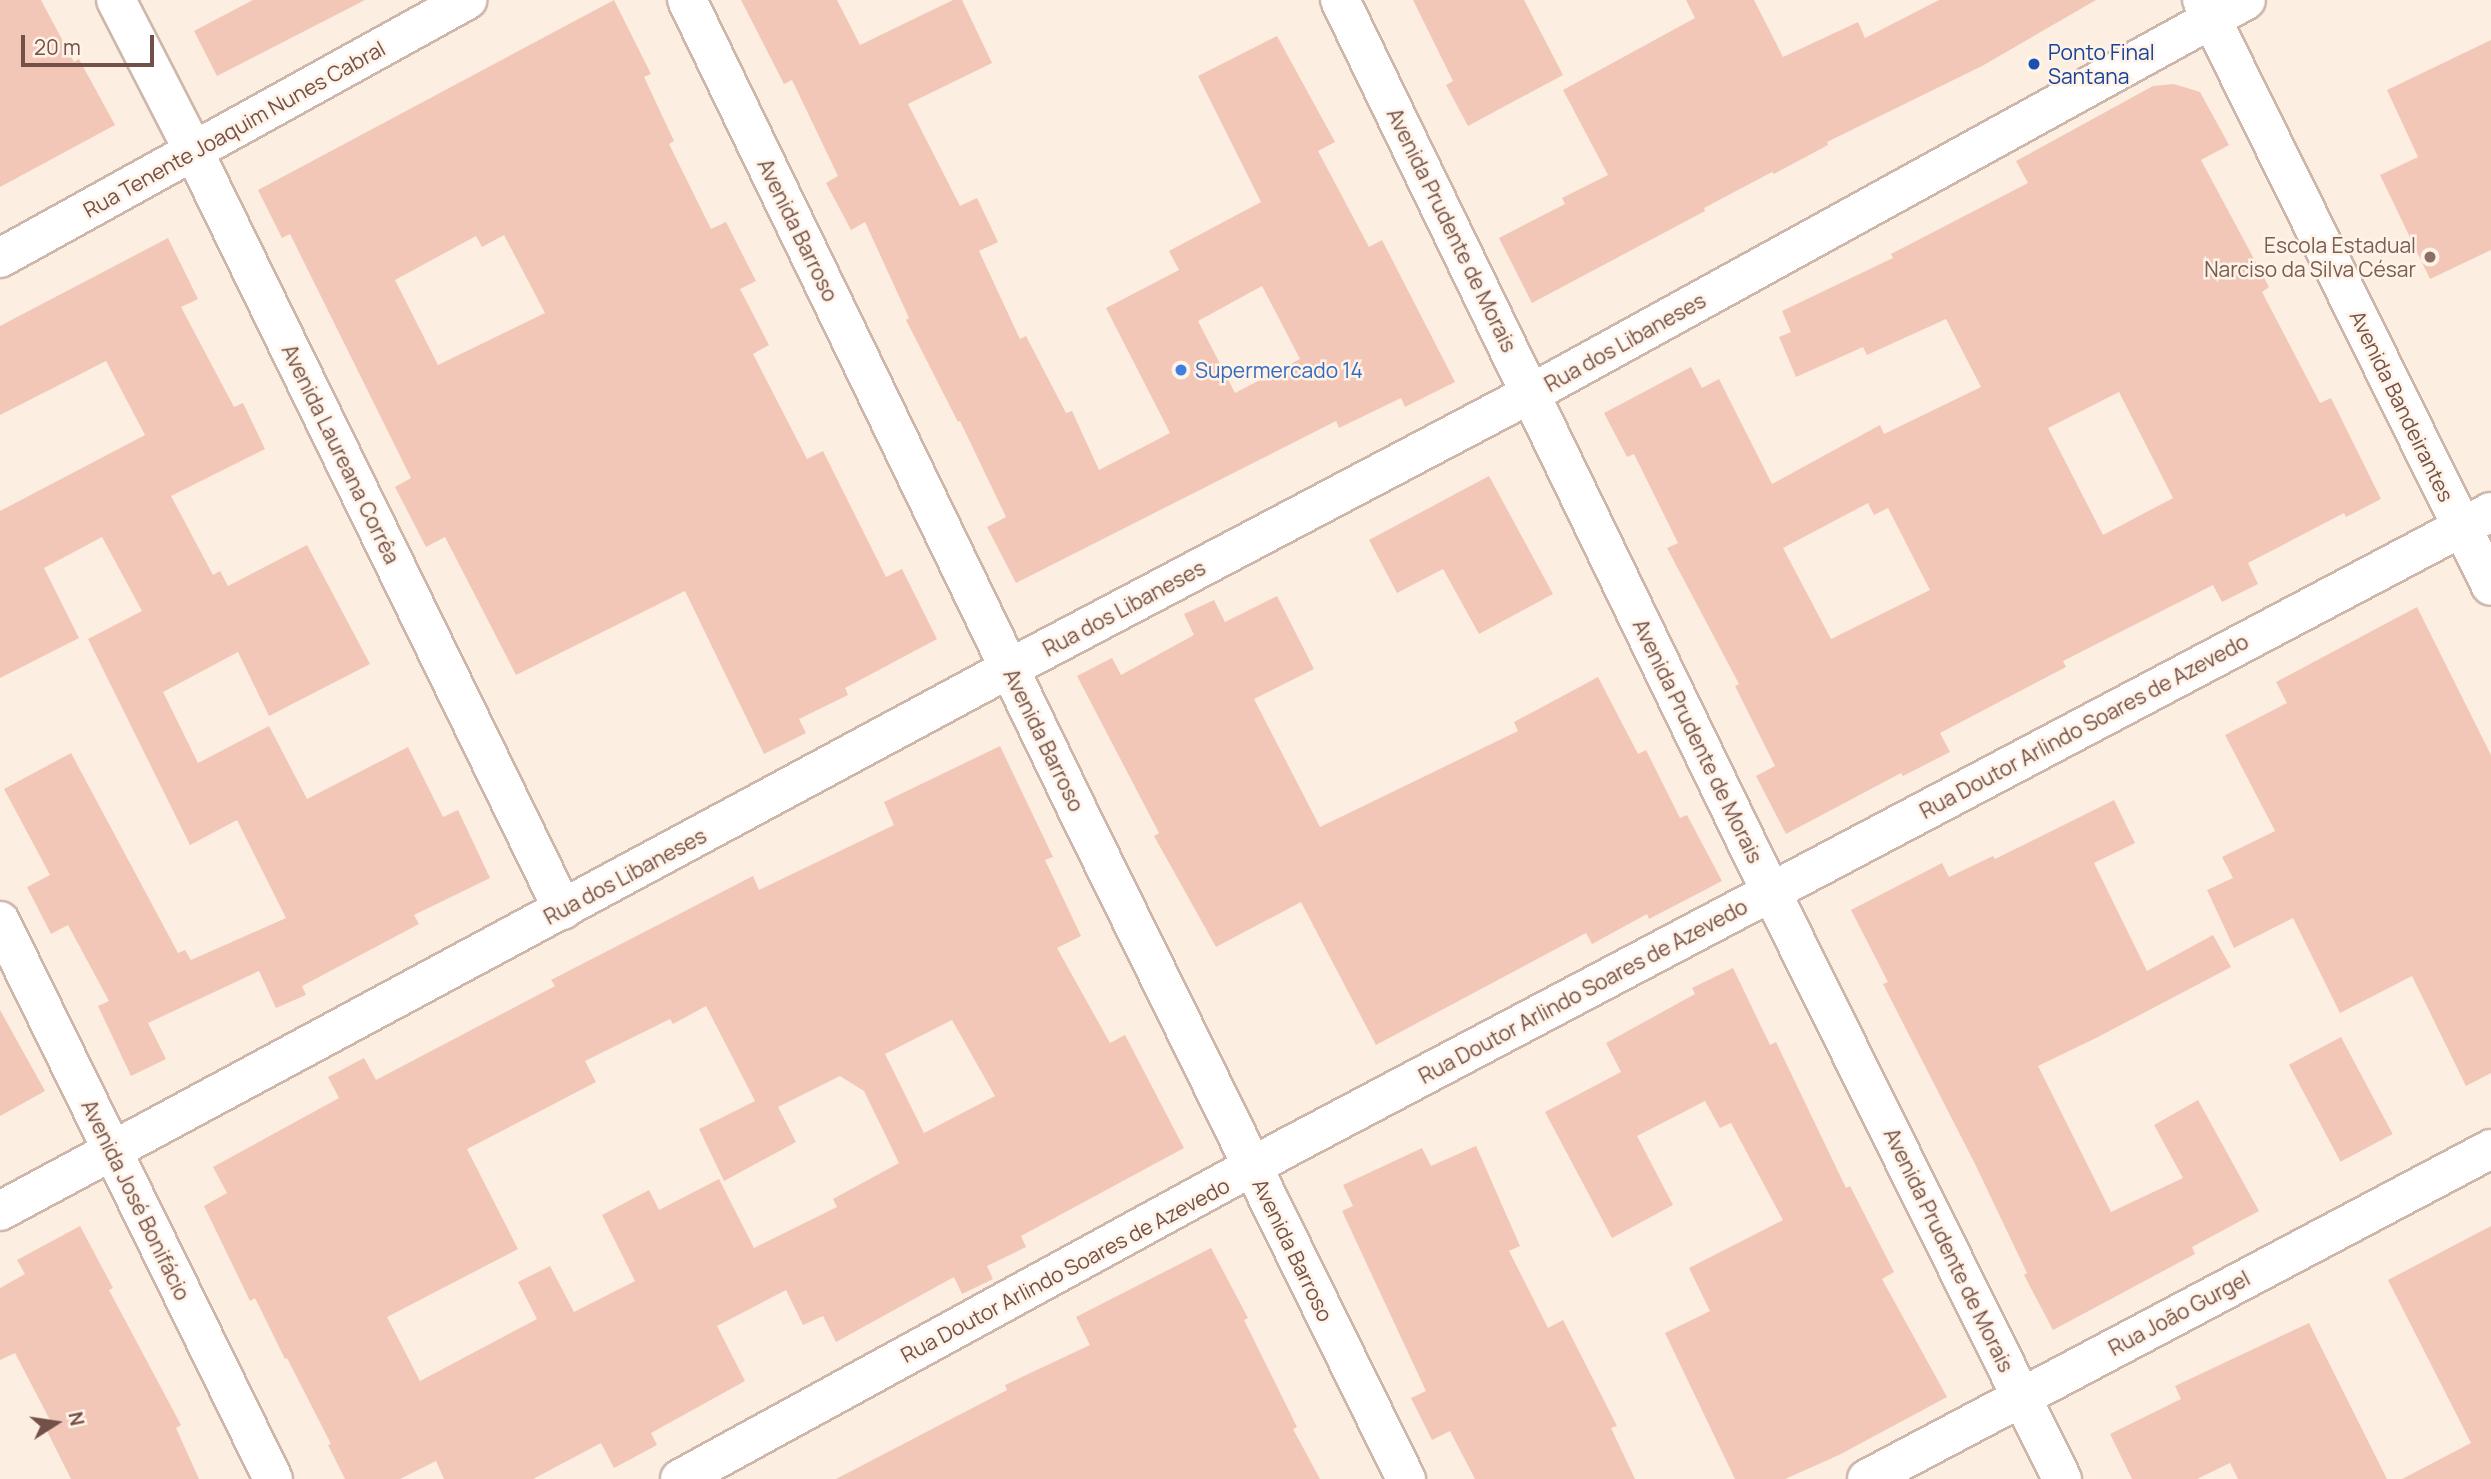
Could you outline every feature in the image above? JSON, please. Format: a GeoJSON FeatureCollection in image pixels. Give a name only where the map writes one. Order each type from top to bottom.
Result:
{"type":"FeatureCollection","features":[{"type":"Feature","properties":{"kind":"street","name":"Avenida Laureana Corrêa"},"geometry":{"type":"LineString","coordinates":[[116,0],[194,152],[563,910]]}},
{"type":"Feature","properties":{"kind":"street","name":"Rua Tenente Joaquim Nunes Cabral"},"geometry":{"type":"LineString","coordinates":[[0,258],[467,0]]}},
{"type":"Feature","properties":{"kind":"street","name":"Avenida Barroso"},"geometry":{"type":"LineString","coordinates":[[687,0],[1406,1479]]}},
{"type":"Feature","properties":{"kind":"street","name":"Avenida Prudente de Morais"},"geometry":{"type":"LineString","coordinates":[[1340,0],[1771,891],[2062,1479]]}},
{"type":"Feature","properties":{"kind":"street","name":"Rua dos Libaneses"},"geometry":{"type":"LineString","coordinates":[[0,1211],[1010,668],[1530,394],[2206,9],[2246,0]]}},
{"type":"Feature","properties":{"kind":"street","name":"Avenida Bandeirantes"},"geometry":{"type":"LineString","coordinates":[[2206,9],[2476,520],[2491,586]]}},
{"type":"Feature","properties":{"kind":"street","name":"Rua Doutor Arlindo Soares de Azevedo"},"geometry":{"type":"LineString","coordinates":[[680,1479],[1771,891],[2476,520]]}},
{"type":"Feature","properties":{"kind":"street","name":"Avenida José Bonifácio"},"geometry":{"type":"LineString","coordinates":[[0,921],[273,1479]]}},
{"type":"Feature","properties":{"kind":"street","name":"Rua João Gurgel"},"geometry":{"type":"LineString","coordinates":[[1867,1479],[2491,1149]]}},
{"type":"Feature","properties":{"kind":"building"},"geometry":{"type":"Polygon","coordinates":[[[0,0],[41,0],[74,62],[79,59],[115,125],[0,187],[0,0]]]}},
{"type":"Feature","properties":{"kind":"building"},"geometry":{"type":"Polygon","coordinates":[[[253,0],[365,0],[217,76],[194,31],[253,0]]]}},
{"type":"Feature","properties":{"kind":"building"},"geometry":{"type":"Polygon","coordinates":[[[614,0],[651,74],[644,77],[674,141],[669,144],[711,229],[726,222],[756,281],[740,289],[769,345],[753,354],[807,459],[823,451],[886,577],[902,569],[937,639],[845,688],[848,695],[799,719],[806,733],[764,754],[685,591],[516,675],[445,537],[426,547],[395,487],[411,478],[290,234],[282,238],[258,190],[614,0]],[[504,235],[482,247],[476,236],[395,280],[438,365],[545,313],[504,235]]]}},
{"type":"Feature","properties":{"kind":"building"},"geometry":{"type":"Polygon","coordinates":[[[741,0],[837,0],[860,45],[953,0],[962,0],[992,63],[908,104],[960,206],[977,198],[998,242],[979,251],[1020,339],[1026,336],[1066,413],[1072,411],[1099,470],[1170,433],[1106,308],[1179,270],[1169,251],[1261,202],[1198,76],[1277,36],[1335,142],[1318,151],[1369,247],[1382,240],[1455,382],[1405,407],[1401,398],[1339,428],[1336,421],[1016,583],[987,527],[1006,517],[960,421],[958,422],[906,320],[909,318],[865,222],[851,230],[826,183],[838,176],[792,80],[784,84],[741,0]],[[1262,286],[1198,321],[1235,393],[1300,359],[1262,286]]]}},
{"type":"Feature","properties":{"kind":"building"},"geometry":{"type":"Polygon","coordinates":[[[1413,0],[1524,0],[1563,75],[1468,126],[1446,85],[1453,81],[1413,0]]]}},
{"type":"Feature","properties":{"kind":"building"},"geometry":{"type":"Polygon","coordinates":[[[1686,0],[1754,0],[1783,57],[1858,22],[1865,38],[1939,0],[2096,0],[1982,66],[1827,142],[1828,145],[1704,208],[1705,211],[1532,303],[1499,238],[1565,204],[1562,198],[1608,175],[1563,90],[1695,18],[1686,0]]]}},
{"type":"Feature","properties":{"kind":"building"},"geometry":{"type":"Polygon","coordinates":[[[2491,40],[2491,250],[2430,279],[2380,175],[2418,157],[2387,90],[2491,40]]]}},
{"type":"Feature","properties":{"kind":"building"},"geometry":{"type":"Polygon","coordinates":[[[2174,84],[2200,92],[2229,145],[2201,160],[2269,287],[2262,292],[2320,403],[2331,398],[2381,499],[2346,517],[2344,513],[2248,563],[2258,584],[2222,602],[2213,585],[2063,661],[2066,667],[1940,733],[1950,752],[1903,776],[1901,773],[1786,834],[1756,776],[1775,766],[1735,686],[1739,684],[1667,548],[1678,543],[1634,454],[1627,457],[1604,413],[1691,367],[1702,388],[1719,379],[1772,484],[1880,425],[1884,434],[1981,387],[1946,319],[1867,355],[1863,347],[1796,377],[1779,337],[1791,332],[1782,311],[1893,258],[1891,254],[2028,183],[2016,161],[2153,86],[2174,84]],[[2119,392],[2048,428],[2103,535],[2173,498],[2119,392]],[[1868,503],[1783,548],[1831,639],[1930,590],[1888,508],[1874,515],[1868,503]]]}},
{"type":"Feature","properties":{"kind":"building"},"geometry":{"type":"Polygon","coordinates":[[[168,238],[198,299],[181,307],[234,407],[243,403],[265,449],[171,496],[213,575],[220,571],[228,586],[307,545],[370,664],[269,716],[238,652],[163,692],[198,763],[269,726],[307,799],[408,747],[443,817],[458,810],[490,878],[414,915],[419,924],[302,986],[306,995],[276,1008],[259,971],[148,1023],[166,1059],[131,1076],[98,1006],[109,1001],[68,925],[51,934],[27,887],[50,875],[4,789],[71,753],[178,953],[185,950],[191,960],[286,918],[237,820],[190,845],[88,639],[142,611],[102,537],[44,568],[79,638],[0,678],[0,511],[145,435],[106,361],[0,415],[0,326],[168,238]]]}},
{"type":"Feature","properties":{"kind":"building"},"geometry":{"type":"Polygon","coordinates":[[[1489,476],[1553,594],[1479,634],[1443,569],[1397,593],[1369,540],[1489,476]]]}},
{"type":"Feature","properties":{"kind":"building"},"geometry":{"type":"Polygon","coordinates":[[[1277,596],[1314,669],[1254,699],[1320,827],[1518,731],[1514,722],[1598,677],[1638,754],[1646,750],[1680,818],[1687,815],[1722,881],[1649,919],[1647,914],[1592,944],[1586,933],[1376,1045],[1301,902],[1216,947],[1154,836],[1159,833],[1077,676],[1112,658],[1121,675],[1194,635],[1184,614],[1214,600],[1225,622],[1277,596]]]}},
{"type":"Feature","properties":{"kind":"building"},"geometry":{"type":"Polygon","coordinates":[[[2417,607],[2491,755],[2491,1073],[2466,1086],[2412,976],[2340,1013],[2293,918],[2234,948],[2207,890],[2233,878],[2222,857],[2275,831],[2225,735],[2287,703],[2276,682],[2417,607]]]}},
{"type":"Feature","properties":{"kind":"building"},"geometry":{"type":"Polygon","coordinates":[[[1000,746],[1053,857],[1045,860],[1081,936],[1057,948],[1110,1043],[1125,1035],[1184,1148],[1021,1236],[1026,1247],[987,1266],[993,1279],[962,1294],[954,1277],[836,1342],[823,1316],[803,1325],[786,1290],[717,1326],[745,1381],[651,1433],[657,1445],[614,1468],[601,1443],[533,1479],[444,1479],[436,1461],[400,1479],[345,1479],[328,1445],[331,1444],[287,1358],[285,1359],[255,1298],[250,1301],[204,1206],[227,1193],[213,1167],[339,1098],[328,1077],[364,1058],[376,1080],[555,986],[551,980],[753,876],[759,890],[894,825],[884,802],[1000,746]],[[706,1006],[673,1024],[670,1019],[585,1061],[596,1082],[467,1149],[518,1249],[387,1317],[420,1381],[537,1319],[518,1282],[550,1266],[574,1312],[635,1281],[602,1215],[649,1190],[659,1210],[719,1179],[754,1248],[837,1207],[833,1199],[899,1163],[864,1091],[840,1076],[778,1107],[796,1142],[724,1181],[699,1129],[755,1101],[706,1006]],[[952,1020],[885,1054],[924,1133],[995,1096],[952,1020]]]}},
{"type":"Feature","properties":{"kind":"building"},"geometry":{"type":"Polygon","coordinates":[[[2114,800],[2135,843],[2094,863],[2147,971],[2213,935],[2231,967],[2038,1066],[2111,1212],[2183,1178],[2154,1125],[2198,1100],[2259,1211],[2192,1247],[2195,1254],[2053,1330],[2024,1275],[2027,1273],[1975,1164],[1883,984],[1888,982],[1851,910],[1942,863],[1949,877],[1993,856],[1995,859],[2114,800]]]}},
{"type":"Feature","properties":{"kind":"building"},"geometry":{"type":"Polygon","coordinates":[[[1733,968],[1770,1045],[1776,1042],[1846,1188],[1850,1186],[1894,1272],[1882,1279],[1947,1397],[1839,1455],[1785,1479],[1735,1479],[1665,1333],[1710,1311],[1689,1268],[1783,1220],[1731,1123],[1720,1128],[1705,1101],[1637,1136],[1673,1205],[1612,1238],[1545,1112],[1621,1072],[1606,1043],[1695,994],[1692,988],[1733,968]]]}},
{"type":"Feature","properties":{"kind":"building"},"geometry":{"type":"Polygon","coordinates":[[[0,1010],[45,1091],[0,1116],[0,1010]]]}},
{"type":"Feature","properties":{"kind":"building"},"geometry":{"type":"Polygon","coordinates":[[[2341,1037],[2393,1134],[2341,1162],[2289,1065],[2341,1037]]]}},
{"type":"Feature","properties":{"kind":"building"},"geometry":{"type":"Polygon","coordinates":[[[1476,1146],[1520,1246],[1509,1251],[1548,1328],[1563,1320],[1617,1426],[1611,1428],[1635,1479],[1475,1479],[1450,1431],[1432,1440],[1411,1398],[1426,1391],[1342,1211],[1353,1206],[1343,1185],[1422,1148],[1431,1166],[1476,1146]]]}},
{"type":"Feature","properties":{"kind":"building"},"geometry":{"type":"Polygon","coordinates":[[[80,1226],[113,1288],[109,1290],[181,1425],[176,1428],[199,1479],[71,1479],[44,1425],[51,1422],[15,1353],[0,1360],[0,1288],[25,1274],[17,1260],[80,1226]]]}},
{"type":"Feature","properties":{"kind":"building"},"geometry":{"type":"Polygon","coordinates":[[[2491,1226],[2491,1479],[2402,1479],[2471,1443],[2388,1280],[2491,1226]]]}},
{"type":"Feature","properties":{"kind":"building"},"geometry":{"type":"Polygon","coordinates":[[[1211,1248],[1248,1318],[1244,1320],[1297,1427],[1293,1429],[1320,1479],[836,1479],[1007,1390],[1005,1385],[1090,1345],[1076,1317],[1211,1248]]]}},
{"type":"Feature","properties":{"kind":"building"},"geometry":{"type":"Polygon","coordinates":[[[2309,1323],[2387,1479],[2238,1479],[2230,1463],[2197,1479],[2132,1479],[2110,1434],[2181,1399],[2175,1386],[2309,1323]]]}},
{"type":"Feature","properties":{"kind":"place","name":"Ponto Final Santana"},"geometry":{"type":"Point","coordinates":[2034,64]}},
{"type":"Feature","properties":{"kind":"place","name":"Escola Estadual Narciso da Silva César"},"geometry":{"type":"Point","coordinates":[2430,257]}},
{"type":"Feature","properties":{"kind":"place","name":"Supermercado 14"},"geometry":{"type":"Point","coordinates":[1181,370]}}]}
